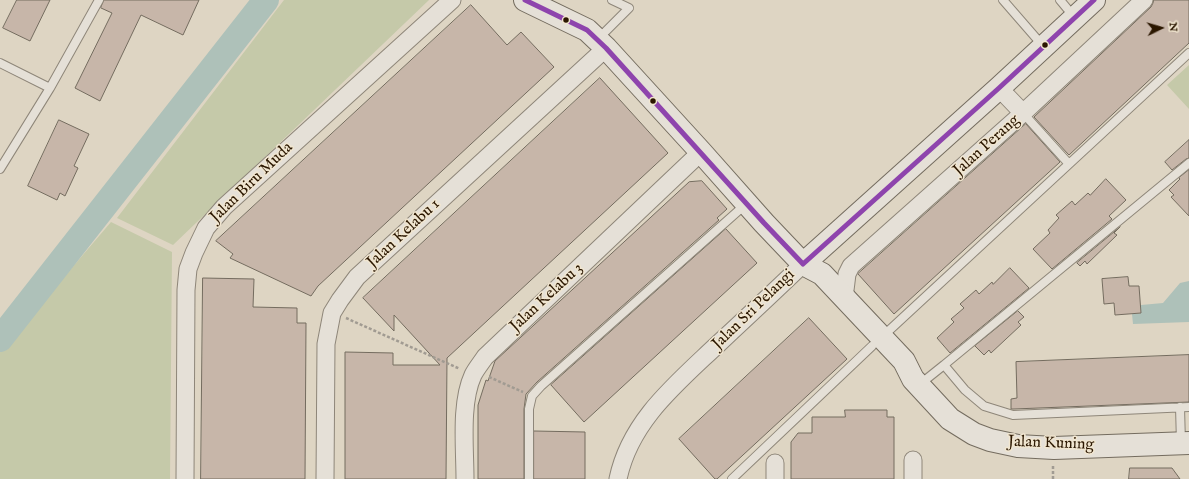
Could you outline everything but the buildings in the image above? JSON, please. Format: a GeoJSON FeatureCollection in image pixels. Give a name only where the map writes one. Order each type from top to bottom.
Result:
{"type":"FeatureCollection","features":[{"type":"Feature","properties":{"kind":"street","name":"Jalan Biru Muda"},"geometry":{"type":"LineString","coordinates":[[185,479],[186,290],[188,269],[206,228],[224,207],[452,0]]}},
{"type":"Feature","properties":{"kind":"street","name":"Jalan Kuning"},"geometry":{"type":"LineString","coordinates":[[526,0],[588,30],[602,43],[764,223],[803,264],[822,274],[844,298],[897,370],[916,382],[950,419],[974,434],[990,440],[1018,446],[1054,448],[1185,443]]}},
{"type":"Feature","properties":{"kind":"street","name":"Jalan Sri Pelangi"},"geometry":{"type":"LineString","coordinates":[[618,479],[622,462],[631,441],[654,407],[678,382],[803,264],[999,88],[1094,0]]}},
{"type":"Feature","properties":{"kind":"street","name":"Jalan Perang"},"geometry":{"type":"LineString","coordinates":[[844,298],[847,274],[851,266],[1023,113],[1144,0]]}},
{"type":"Feature","properties":{"kind":"street","name":"Jalan Kelabu 1"},"geometry":{"type":"LineString","coordinates":[[325,479],[326,344],[332,313],[340,300],[357,277],[602,43]]}},
{"type":"Feature","properties":{"kind":"street"},"geometry":{"type":"LineString","coordinates":[[999,88],[1023,113]]}},
{"type":"Feature","properties":{"kind":"street","name":"Jalan Kelabu 3"},"geometry":{"type":"LineString","coordinates":[[465,479],[465,407],[468,391],[475,373],[485,357],[701,152]]}},
{"type":"Feature","properties":{"kind":"street","name":"Jalan Kuning"},"geometry":{"type":"LineString","coordinates":[[803,264],[811,283],[877,342]]}},
{"type":"Feature","properties":{"kind":"street"},"geometry":{"type":"LineString","coordinates":[[913,460],[913,479]]}},
{"type":"Feature","properties":{"kind":"lane"},"geometry":{"type":"LineString","coordinates":[[0,169],[50,88],[99,0]]}},
{"type":"Feature","properties":{"kind":"lane"},"geometry":{"type":"LineString","coordinates":[[602,43],[629,8],[612,0]]}},
{"type":"Feature","properties":{"kind":"lane"},"geometry":{"type":"LineString","coordinates":[[1003,0],[1043,47]]}},
{"type":"Feature","properties":{"kind":"lane"},"geometry":{"type":"LineString","coordinates":[[1060,0],[1075,18]]}},
{"type":"Feature","properties":{"kind":"lane"},"geometry":{"type":"LineString","coordinates":[[732,479],[877,342],[1189,53]]}},
{"type":"Feature","properties":{"kind":"lane"},"geometry":{"type":"LineString","coordinates":[[0,63],[50,88]]}},
{"type":"Feature","properties":{"kind":"lane"},"geometry":{"type":"LineString","coordinates":[[1023,113],[1069,164]]}},
{"type":"Feature","properties":{"kind":"lane"},"geometry":{"type":"LineString","coordinates":[[916,382],[944,365],[1189,163]]}},
{"type":"Feature","properties":{"kind":"lane"},"geometry":{"type":"LineString","coordinates":[[530,479],[529,409],[532,396],[541,386],[747,203]]}},
{"type":"Feature","properties":{"kind":"lane"},"geometry":{"type":"LineString","coordinates":[[944,365],[965,390],[984,406],[1013,415],[1189,407]]}},
{"type":"Feature","properties":{"kind":"lane"},"geometry":{"type":"LineString","coordinates":[[1180,408],[1185,443]]}},
{"type":"Feature","properties":{"kind":"path"},"geometry":{"type":"LineString","coordinates":[[332,313],[532,396]]}},
{"type":"Feature","properties":{"kind":"green space"},"geometry":{"type":"Polygon","coordinates":[[[284,0],[429,0],[173,245],[117,218],[284,0]]]}},
{"type":"Feature","properties":{"kind":"green space"},"geometry":{"type":"Polygon","coordinates":[[[1189,65],[1189,109],[1167,85],[1189,65]]]}},
{"type":"Feature","properties":{"kind":"green space"},"geometry":{"type":"Polygon","coordinates":[[[111,222],[172,252],[170,479],[0,479],[0,352],[111,222]]]}},
{"type":"Feature","properties":{"kind":"shaded area"},"geometry":{"type":"Polygon","coordinates":[[[1189,281],[1189,322],[1133,324],[1132,314],[1141,313],[1141,305],[1163,303],[1180,283],[1189,281]]]}},
{"type":"Feature","properties":{"kind":"waterway"},"geometry":{"type":"LineString","coordinates":[[0,339],[266,0]]}},
{"type":"Feature","properties":{"kind":"transit line"},"geometry":{"type":"LineString","coordinates":[[525,0],[587,30],[606,48],[803,264]]}},
{"type":"Feature","properties":{"kind":"transit line"},"geometry":{"type":"LineString","coordinates":[[803,264],[999,88],[1094,0]]}}]}
